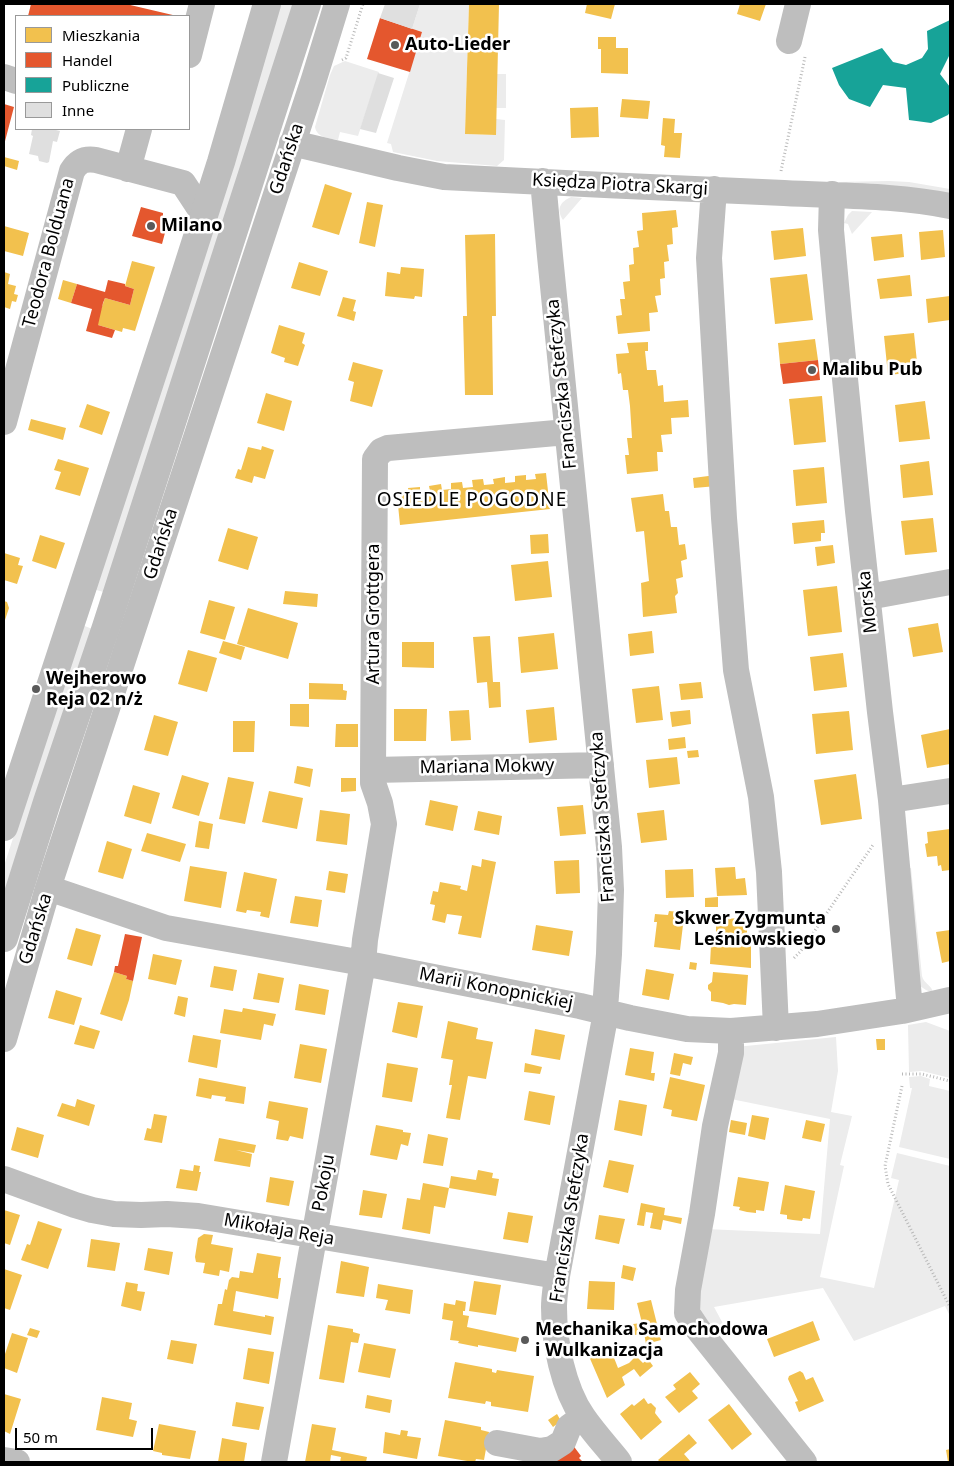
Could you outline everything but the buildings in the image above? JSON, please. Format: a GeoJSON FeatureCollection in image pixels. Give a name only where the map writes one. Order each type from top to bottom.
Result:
{"type":"FeatureCollection","features":[{"type":"Feature","properties":{"kind":"main road"},"geometry":{"type":"LineString","coordinates":[[4,827],[12,779],[95,551],[221,162],[267,4]]}},
{"type":"Feature","properties":{"kind":"main road","name":"Gdańska"},"geometry":{"type":"LineString","coordinates":[[4,938],[307,4]]}},
{"type":"Feature","properties":{"kind":"street"},"geometry":{"type":"LineString","coordinates":[[190,51],[202,4]]}},
{"type":"Feature","properties":{"kind":"street","name":"Gdańska"},"geometry":{"type":"LineString","coordinates":[[4,1039],[48,888],[337,4]]}},
{"type":"Feature","properties":{"kind":"street"},"geometry":{"type":"LineString","coordinates":[[789,40],[798,4]]}},
{"type":"Feature","properties":{"kind":"street"},"geometry":{"type":"LineString","coordinates":[[286,69],[314,79]]}},
{"type":"Feature","properties":{"kind":"street"},"geometry":{"type":"LineString","coordinates":[[128,169],[139,130]]}},
{"type":"Feature","properties":{"kind":"street","name":"Księdza Piotra Skargi"},"geometry":{"type":"LineString","coordinates":[[292,143],[444,177],[832,194],[899,199],[950,206]]}},
{"type":"Feature","properties":{"kind":"street","name":"Teodora Bolduana"},"geometry":{"type":"LineString","coordinates":[[4,422],[72,170],[75,165],[88,159],[184,183]]}},
{"type":"Feature","properties":{"kind":"street"},"geometry":{"type":"LineString","coordinates":[[204,215],[184,183],[221,162]]}},
{"type":"Feature","properties":{"kind":"street","name":"Franciszka Stefczyka"},"geometry":{"type":"LineString","coordinates":[[543,182],[609,847],[611,890],[605,1013],[557,1276],[554,1305],[555,1332],[563,1372],[574,1401],[583,1418],[619,1462]]}},
{"type":"Feature","properties":{"kind":"street"},"geometry":{"type":"LineString","coordinates":[[714,189],[709,258],[724,518],[736,670],[761,797],[769,872],[776,1028]]}},
{"type":"Feature","properties":{"kind":"street","name":"Morska"},"geometry":{"type":"LineString","coordinates":[[832,194],[831,230],[839,318],[858,512],[891,800],[910,1009]]}},
{"type":"Feature","properties":{"kind":"street","name":"Artura Grottgera"},"geometry":{"type":"LineString","coordinates":[[363,963],[384,824],[380,803],[373,784],[375,459],[381,451],[388,448],[567,432]]}},
{"type":"Feature","properties":{"kind":"street"},"geometry":{"type":"LineString","coordinates":[[868,597],[950,582]]}},
{"type":"Feature","properties":{"kind":"street","name":"Mariana Mokwy"},"geometry":{"type":"LineString","coordinates":[[373,770],[601,765]]}},
{"type":"Feature","properties":{"kind":"street"},"geometry":{"type":"LineString","coordinates":[[891,800],[950,791]]}},
{"type":"Feature","properties":{"kind":"street","name":"Marii Konopnickiej"},"geometry":{"type":"LineString","coordinates":[[48,888],[166,928],[363,963],[687,1029],[731,1031],[817,1024],[910,1009],[950,1000]]}},
{"type":"Feature","properties":{"kind":"street","name":"Pokoju"},"geometry":{"type":"LineString","coordinates":[[274,1462],[363,963]]}},
{"type":"Feature","properties":{"kind":"street"},"geometry":{"type":"LineString","coordinates":[[731,1031],[731,1053],[715,1126],[688,1290],[687,1313],[804,1462]]}},
{"type":"Feature","properties":{"kind":"street","name":"Mikołaja Reja"},"geometry":{"type":"LineString","coordinates":[[4,1179],[75,1206],[114,1214],[198,1216],[557,1276]]}},
{"type":"Feature","properties":{"kind":"street"},"geometry":{"type":"LineString","coordinates":[[497,1444],[540,1451],[552,1449],[563,1442],[569,1427],[583,1418]]}},
{"type":"Feature","properties":{"kind":"street"},"geometry":{"type":"LineString","coordinates":[[4,1460],[17,1462]]}},
{"type":"Feature","properties":{"kind":"path"},"geometry":{"type":"LineString","coordinates":[[785,193],[780,175],[807,45],[789,40]]}},
{"type":"Feature","properties":{"kind":"path"},"geometry":{"type":"LineString","coordinates":[[774,978],[801,951],[876,839],[894,837]]}},
{"type":"Feature","properties":{"kind":"path"},"geometry":{"type":"LineString","coordinates":[[902,1074],[922,1074],[950,1081]]}},
{"type":"Feature","properties":{"kind":"path"},"geometry":{"type":"LineString","coordinates":[[902,1086],[885,1166],[888,1184],[950,1307]]}},
{"type":"Feature","properties":{"kind":"shaded area"},"geometry":{"type":"Polygon","coordinates":[[[278,4],[297,4],[107,593],[93,589],[278,4]]]}},
{"type":"Feature","properties":{"kind":"shaded area"},"geometry":{"type":"Polygon","coordinates":[[[420,4],[469,4],[465,134],[495,135],[496,119],[505,120],[504,160],[497,166],[437,161],[393,152],[391,144],[387,143],[422,32],[412,29],[420,4]]]}},
{"type":"Feature","properties":{"kind":"shaded area"},"geometry":{"type":"Polygon","coordinates":[[[345,61],[379,72],[358,136],[340,132],[338,140],[321,135],[316,131],[315,127],[334,66],[345,61]]]}},
{"type":"Feature","properties":{"kind":"shaded area"},"geometry":{"type":"Polygon","coordinates":[[[497,74],[506,74],[506,108],[496,108],[497,74]]]}},
{"type":"Feature","properties":{"kind":"shaded area"},"geometry":{"type":"Polygon","coordinates":[[[909,182],[950,189],[950,196],[788,183],[909,182]]]}},
{"type":"Feature","properties":{"kind":"shaded area"},"geometry":{"type":"Polygon","coordinates":[[[571,197],[582,198],[563,220],[560,206],[571,197]]]}},
{"type":"Feature","properties":{"kind":"shaded area"},"geometry":{"type":"Polygon","coordinates":[[[852,211],[872,212],[852,234],[848,224],[844,223],[852,211]]]}},
{"type":"Feature","properties":{"kind":"shaded area"},"geometry":{"type":"Polygon","coordinates":[[[82,625],[95,630],[4,913],[4,866],[82,625]]]}},
{"type":"Feature","properties":{"kind":"shaded area"},"geometry":{"type":"Polygon","coordinates":[[[908,868],[911,868],[922,976],[933,993],[920,986],[908,868]]]}},
{"type":"Feature","properties":{"kind":"shaded area"},"geometry":{"type":"Polygon","coordinates":[[[926,1022],[950,1031],[950,1078],[922,1071],[909,1072],[908,1025],[926,1022]]]}},
{"type":"Feature","properties":{"kind":"shaded area"},"geometry":{"type":"Polygon","coordinates":[[[836,1037],[838,1071],[831,1112],[852,1116],[840,1165],[844,1166],[820,1277],[874,1288],[899,1180],[891,1178],[897,1153],[950,1166],[950,1316],[945,1306],[854,1341],[823,1288],[714,1307],[727,1331],[722,1335],[716,1336],[703,1322],[694,1283],[705,1229],[820,1234],[830,1119],[726,1098],[736,1047],[836,1037]]]}},
{"type":"Feature","properties":{"kind":"shaded area"},"geometry":{"type":"Polygon","coordinates":[[[921,1076],[930,1079],[929,1086],[950,1091],[950,1159],[899,1147],[912,1088],[910,1088],[909,1077],[921,1076]]]}},
{"type":"Feature","properties":{"kind":"place","name":"Auto-Lieder"},"geometry":{"type":"Point","coordinates":[395,45]}},
{"type":"Feature","properties":{"kind":"place","name":"Milano"},"geometry":{"type":"Point","coordinates":[151,226]}},
{"type":"Feature","properties":{"kind":"place","name":"Malibu Pub"},"geometry":{"type":"Point","coordinates":[812,370]}},
{"type":"Feature","properties":{"kind":"place","name":"Wejherowo Reja 02 n/ż"},"geometry":{"type":"Point","coordinates":[36,689]}},
{"type":"Feature","properties":{"kind":"place","name":"Skwer Zygmunta Leśniowskiego"},"geometry":{"type":"Point","coordinates":[836,929]}},
{"type":"Feature","properties":{"kind":"place","name":"Mechanika Samochodowa i Wulkanizacja"},"geometry":{"type":"Point","coordinates":[525,1340]}},
{"type":"Feature","properties":{"kind":"district","name":"OSIEDLE POGODNE"},"geometry":{"type":"Point","coordinates":[472,501]}}]}
